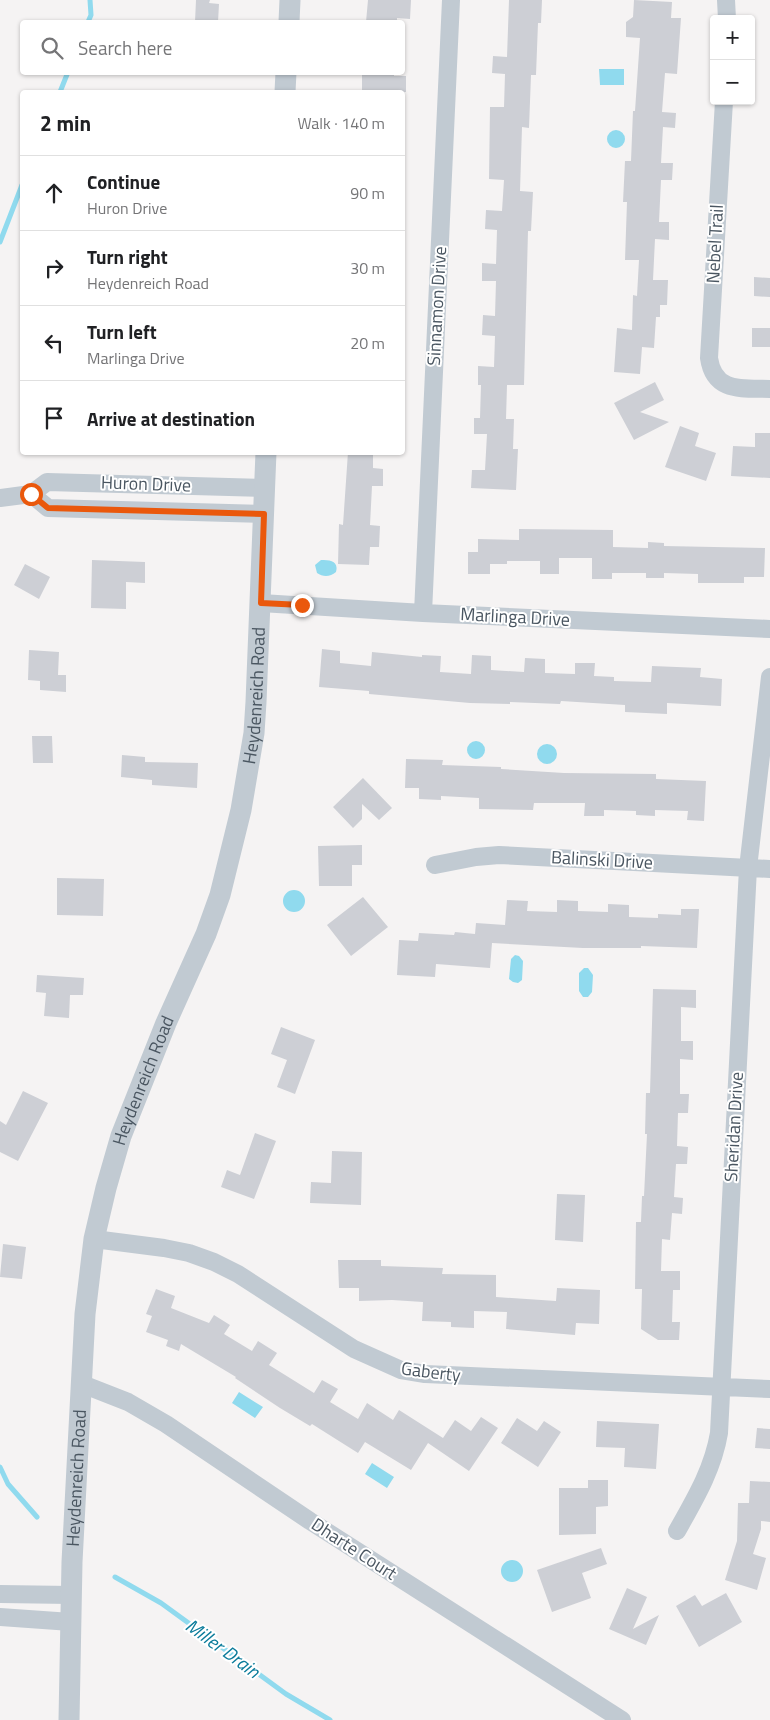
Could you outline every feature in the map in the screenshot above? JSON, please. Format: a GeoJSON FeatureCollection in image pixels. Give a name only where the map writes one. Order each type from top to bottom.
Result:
{"type":"FeatureCollection","features":[{"type":"Feature","properties":{"kind":"street"},"geometry":{"type":"LineString","coordinates":[[289,20],[290,0]]}},
{"type":"Feature","properties":{"kind":"street","name":"Sinnamon Drive"},"geometry":{"type":"LineString","coordinates":[[423,613],[451,0]]}},
{"type":"Feature","properties":{"kind":"street"},"geometry":{"type":"LineString","coordinates":[[726,0],[727,15]]}},
{"type":"Feature","properties":{"kind":"street"},"geometry":{"type":"LineString","coordinates":[[285,90],[286,75]]}},
{"type":"Feature","properties":{"kind":"street","name":"Nebel Trail"},"geometry":{"type":"LineString","coordinates":[[724,105],[709,358],[710,369],[722,383],[741,388],[770,390]]}},
{"type":"Feature","properties":{"kind":"street","name":"Heydenreich Road"},"geometry":{"type":"LineString","coordinates":[[69,1720],[71,1595],[85,1314],[94,1239],[121,1136],[166,1023],[206,934],[220,895],[241,810],[254,733],[266,455]]}},
{"type":"Feature","properties":{"kind":"street","name":"Huron Drive"},"geometry":{"type":"LineString","coordinates":[[0,498],[31,494],[47,482],[264,488]]}},
{"type":"Feature","properties":{"kind":"street"},"geometry":{"type":"LineString","coordinates":[[112,483],[112,508]]}},
{"type":"Feature","properties":{"kind":"street","name":"Huron Drive"},"geometry":{"type":"LineString","coordinates":[[31,494],[48,508],[112,508],[264,514]]}},
{"type":"Feature","properties":{"kind":"street","name":"Marlinga Drive"},"geometry":{"type":"LineString","coordinates":[[261,603],[423,613],[770,629]]}},
{"type":"Feature","properties":{"kind":"street","name":"Sheridan Drive"},"geometry":{"type":"LineString","coordinates":[[677,1531],[697,1495],[714,1458],[719,1433],[748,868],[770,677]]}},
{"type":"Feature","properties":{"kind":"street","name":"Balinski Drive"},"geometry":{"type":"LineString","coordinates":[[435,865],[476,857],[499,855],[770,869]]}},
{"type":"Feature","properties":{"kind":"street","name":"Gaberty"},"geometry":{"type":"LineString","coordinates":[[94,1239],[164,1248],[214,1262],[238,1274],[354,1349],[401,1370],[425,1374],[770,1389]]}},
{"type":"Feature","properties":{"kind":"street","name":"Dharte Court"},"geometry":{"type":"LineString","coordinates":[[82,1384],[128,1402],[166,1424],[310,1521],[622,1720]]}},
{"type":"Feature","properties":{"kind":"street"},"geometry":{"type":"LineString","coordinates":[[0,1594],[71,1595]]}},
{"type":"Feature","properties":{"kind":"street"},"geometry":{"type":"LineString","coordinates":[[18,1618],[19,1594]]}},
{"type":"Feature","properties":{"kind":"street"},"geometry":{"type":"LineString","coordinates":[[0,1617],[71,1622]]}},
{"type":"Feature","properties":{"kind":"water"},"geometry":{"type":"Polygon","coordinates":[[[599,69],[624,69],[624,85],[600,85],[599,69]]]}},
{"type":"Feature","properties":{"kind":"water"},"geometry":{"type":"Polygon","coordinates":[[[612,130],[620,130],[625,135],[623,146],[612,148],[607,143],[607,135],[612,130]]]}},
{"type":"Feature","properties":{"kind":"water"},"geometry":{"type":"Polygon","coordinates":[[[321,560],[335,563],[336,572],[326,576],[317,573],[315,565],[321,560]]]}},
{"type":"Feature","properties":{"kind":"water"},"geometry":{"type":"Polygon","coordinates":[[[472,741],[480,741],[485,746],[483,757],[472,759],[467,754],[467,746],[472,741]]]}},
{"type":"Feature","properties":{"kind":"water"},"geometry":{"type":"Polygon","coordinates":[[[547,744],[554,747],[557,754],[554,761],[547,764],[540,761],[537,754],[540,747],[547,744]]]}},
{"type":"Feature","properties":{"kind":"water"},"geometry":{"type":"Polygon","coordinates":[[[294,890],[302,893],[305,901],[302,909],[294,912],[286,909],[283,901],[286,893],[294,890]]]}},
{"type":"Feature","properties":{"kind":"water"},"geometry":{"type":"Polygon","coordinates":[[[515,955],[519,956],[523,961],[522,980],[518,983],[509,979],[511,959],[515,955]]]}},
{"type":"Feature","properties":{"kind":"water"},"geometry":{"type":"Polygon","coordinates":[[[584,968],[588,968],[593,975],[592,992],[588,997],[583,997],[579,991],[579,973],[584,968]]]}},
{"type":"Feature","properties":{"kind":"water"},"geometry":{"type":"Polygon","coordinates":[[[239,1392],[263,1407],[255,1418],[232,1403],[239,1392]]]}},
{"type":"Feature","properties":{"kind":"water"},"geometry":{"type":"Polygon","coordinates":[[[372,1463],[394,1477],[387,1488],[365,1474],[372,1463]]]}},
{"type":"Feature","properties":{"kind":"water"},"geometry":{"type":"Polygon","coordinates":[[[512,1560],[520,1563],[523,1571],[520,1579],[512,1582],[504,1579],[501,1571],[504,1563],[512,1560]]]}},
{"type":"Feature","properties":{"kind":"building"},"geometry":{"type":"Polygon","coordinates":[[[196,0],[210,0],[209,3],[219,4],[218,20],[195,20],[196,0]]]}},
{"type":"Feature","properties":{"kind":"building"},"geometry":{"type":"Polygon","coordinates":[[[368,0],[411,0],[410,19],[366,20],[368,0]]]}},
{"type":"Feature","properties":{"kind":"building"},"geometry":{"type":"Polygon","coordinates":[[[509,0],[542,0],[541,23],[538,23],[536,75],[531,75],[529,128],[522,127],[520,191],[533,192],[531,231],[528,231],[524,385],[507,385],[506,419],[514,419],[513,449],[518,449],[516,490],[471,488],[472,470],[485,470],[487,434],[474,434],[474,418],[480,418],[481,385],[478,385],[478,366],[494,367],[495,336],[482,335],[483,315],[495,316],[496,281],[482,281],[482,263],[496,264],[497,230],[485,229],[486,210],[502,211],[504,180],[489,179],[490,107],[504,107],[505,74],[492,73],[493,56],[507,57],[509,0]]]}},
{"type":"Feature","properties":{"kind":"building"},"geometry":{"type":"Polygon","coordinates":[[[634,0],[672,2],[671,18],[681,18],[677,74],[665,73],[662,112],[676,113],[675,128],[663,127],[661,163],[673,163],[672,180],[661,180],[659,222],[669,222],[669,240],[655,239],[653,280],[668,280],[667,305],[660,305],[660,317],[656,317],[654,348],[642,347],[640,374],[614,372],[617,328],[632,330],[633,295],[637,296],[639,260],[625,260],[627,202],[623,202],[625,161],[631,161],[633,111],[635,111],[640,38],[626,37],[626,22],[633,17],[634,0]]]}},
{"type":"Feature","properties":{"kind":"building"},"geometry":{"type":"Polygon","coordinates":[[[362,75],[406,76],[406,92],[405,90],[362,90],[362,75]]]}},
{"type":"Feature","properties":{"kind":"building"},"geometry":{"type":"Polygon","coordinates":[[[754,277],[770,278],[770,297],[754,296],[754,277]]]}},
{"type":"Feature","properties":{"kind":"building"},"geometry":{"type":"Polygon","coordinates":[[[752,328],[770,328],[770,347],[752,347],[752,328]]]}},
{"type":"Feature","properties":{"kind":"building"},"geometry":{"type":"Polygon","coordinates":[[[655,382],[664,400],[640,412],[669,422],[634,440],[614,403],[655,382]]]}},
{"type":"Feature","properties":{"kind":"building"},"geometry":{"type":"Polygon","coordinates":[[[680,426],[699,433],[695,446],[716,453],[706,481],[665,467],[680,426]]]}},
{"type":"Feature","properties":{"kind":"building"},"geometry":{"type":"Polygon","coordinates":[[[755,433],[770,433],[770,478],[731,476],[733,446],[755,447],[755,433]]]}},
{"type":"Feature","properties":{"kind":"building"},"geometry":{"type":"Polygon","coordinates":[[[348,455],[373,455],[373,468],[383,469],[383,486],[372,486],[370,525],[380,526],[379,547],[370,547],[369,565],[338,564],[339,524],[343,525],[348,455]]]}},
{"type":"Feature","properties":{"kind":"building"},"geometry":{"type":"Polygon","coordinates":[[[519,529],[613,530],[613,547],[648,548],[648,542],[664,543],[664,546],[765,548],[764,577],[744,577],[744,583],[698,583],[698,574],[664,573],[664,578],[646,578],[646,573],[612,573],[612,579],[592,579],[592,558],[559,558],[559,574],[540,574],[540,561],[507,561],[507,564],[490,564],[490,574],[468,574],[468,552],[478,552],[478,539],[519,540],[519,529]]]}},
{"type":"Feature","properties":{"kind":"building"},"geometry":{"type":"Polygon","coordinates":[[[92,560],[145,562],[145,583],[126,582],[126,609],[91,608],[92,560]]]}},
{"type":"Feature","properties":{"kind":"building"},"geometry":{"type":"Polygon","coordinates":[[[25,564],[50,577],[39,599],[14,585],[25,564]]]}},
{"type":"Feature","properties":{"kind":"building"},"geometry":{"type":"Polygon","coordinates":[[[322,649],[340,651],[340,663],[371,666],[372,652],[422,657],[422,655],[441,656],[440,672],[471,674],[472,655],[491,656],[491,670],[524,672],[525,658],[545,659],[545,673],[575,674],[575,663],[595,663],[594,676],[614,677],[614,681],[651,682],[652,666],[701,668],[700,677],[722,679],[721,706],[667,703],[667,714],[625,712],[625,705],[561,701],[560,704],[470,703],[369,694],[369,691],[319,687],[322,649]]]}},
{"type":"Feature","properties":{"kind":"building"},"geometry":{"type":"Polygon","coordinates":[[[29,650],[59,652],[58,675],[66,675],[66,692],[40,690],[40,681],[28,680],[29,650]]]}},
{"type":"Feature","properties":{"kind":"building"},"geometry":{"type":"Polygon","coordinates":[[[32,736],[52,736],[53,763],[33,763],[32,736]]]}},
{"type":"Feature","properties":{"kind":"building"},"geometry":{"type":"Polygon","coordinates":[[[122,755],[145,757],[145,762],[198,763],[197,788],[152,785],[152,780],[121,777],[122,755]]]}},
{"type":"Feature","properties":{"kind":"building"},"geometry":{"type":"Polygon","coordinates":[[[406,759],[443,760],[442,765],[501,767],[501,769],[564,773],[656,774],[656,779],[706,781],[704,821],[687,820],[688,811],[655,810],[655,816],[636,815],[636,811],[604,810],[604,816],[584,816],[585,803],[534,803],[533,810],[479,809],[479,798],[441,796],[441,800],[419,799],[419,788],[405,788],[406,759]]]}},
{"type":"Feature","properties":{"kind":"building"},"geometry":{"type":"Polygon","coordinates":[[[363,778],[392,808],[379,820],[362,804],[362,819],[353,828],[333,807],[363,778]]]}},
{"type":"Feature","properties":{"kind":"building"},"geometry":{"type":"Polygon","coordinates":[[[362,845],[362,865],[352,865],[352,886],[319,886],[318,846],[362,845]]]}},
{"type":"Feature","properties":{"kind":"building"},"geometry":{"type":"Polygon","coordinates":[[[57,878],[104,879],[103,916],[57,915],[57,878]]]}},
{"type":"Feature","properties":{"kind":"building"},"geometry":{"type":"Polygon","coordinates":[[[363,897],[388,927],[351,956],[327,925],[363,897]]]}},
{"type":"Feature","properties":{"kind":"building"},"geometry":{"type":"Polygon","coordinates":[[[507,900],[528,901],[527,911],[557,912],[557,900],[578,901],[578,911],[608,912],[608,904],[629,905],[629,917],[658,918],[658,914],[681,915],[681,909],[699,909],[697,948],[641,946],[641,948],[583,948],[492,943],[490,968],[436,964],[435,977],[397,975],[399,940],[418,941],[419,933],[454,935],[455,932],[475,934],[476,923],[505,925],[507,900]]]}},
{"type":"Feature","properties":{"kind":"building"},"geometry":{"type":"Polygon","coordinates":[[[37,975],[84,978],[83,995],[70,995],[69,1018],[44,1016],[46,993],[36,992],[37,975]]]}},
{"type":"Feature","properties":{"kind":"building"},"geometry":{"type":"Polygon","coordinates":[[[653,989],[696,990],[696,1008],[681,1007],[681,1041],[693,1041],[693,1060],[680,1059],[680,1094],[689,1094],[688,1113],[678,1113],[677,1146],[688,1147],[687,1164],[676,1164],[674,1197],[683,1198],[682,1214],[672,1213],[670,1240],[662,1239],[661,1271],[680,1271],[680,1290],[673,1290],[672,1322],[680,1322],[679,1340],[658,1340],[641,1329],[642,1289],[635,1289],[636,1222],[641,1222],[642,1196],[644,1196],[647,1134],[645,1134],[646,1093],[650,1093],[653,989]]]}},
{"type":"Feature","properties":{"kind":"building"},"geometry":{"type":"Polygon","coordinates":[[[281,1027],[315,1040],[295,1094],[277,1087],[287,1060],[271,1054],[281,1027]]]}},
{"type":"Feature","properties":{"kind":"building"},"geometry":{"type":"Polygon","coordinates":[[[23,1091],[48,1103],[18,1161],[0,1152],[0,1121],[6,1125],[23,1091]]]}},
{"type":"Feature","properties":{"kind":"building"},"geometry":{"type":"Polygon","coordinates":[[[255,1133],[276,1141],[254,1199],[221,1187],[227,1170],[240,1175],[255,1133]]]}},
{"type":"Feature","properties":{"kind":"building"},"geometry":{"type":"Polygon","coordinates":[[[332,1151],[362,1152],[361,1205],[310,1203],[311,1182],[331,1183],[332,1151]]]}},
{"type":"Feature","properties":{"kind":"building"},"geometry":{"type":"Polygon","coordinates":[[[557,1194],[585,1195],[583,1242],[555,1240],[557,1194]]]}},
{"type":"Feature","properties":{"kind":"building"},"geometry":{"type":"Polygon","coordinates":[[[3,1244],[26,1247],[22,1279],[0,1277],[3,1244]]]}},
{"type":"Feature","properties":{"kind":"building"},"geometry":{"type":"Polygon","coordinates":[[[338,1260],[381,1260],[381,1266],[443,1268],[442,1274],[496,1275],[496,1297],[556,1301],[557,1288],[600,1290],[599,1324],[576,1323],[575,1335],[506,1329],[507,1312],[474,1311],[474,1328],[451,1327],[451,1322],[422,1321],[423,1302],[392,1300],[359,1301],[359,1288],[339,1288],[338,1260]]]}},
{"type":"Feature","properties":{"kind":"building"},"geometry":{"type":"Polygon","coordinates":[[[156,1289],[175,1296],[171,1308],[209,1323],[214,1315],[230,1325],[224,1334],[252,1351],[258,1341],[277,1353],[269,1365],[314,1393],[322,1380],[338,1389],[330,1402],[358,1419],[367,1403],[393,1420],[399,1410],[443,1438],[455,1420],[471,1431],[481,1417],[498,1428],[469,1471],[428,1443],[411,1470],[365,1442],[358,1453],[312,1424],[310,1426],[280,1408],[236,1377],[181,1344],[179,1351],[166,1346],[168,1340],[146,1332],[152,1316],[146,1314],[156,1289]]]}},
{"type":"Feature","properties":{"kind":"building"},"geometry":{"type":"Polygon","coordinates":[[[517,1418],[537,1431],[544,1421],[561,1432],[538,1467],[501,1443],[517,1418]]]}},
{"type":"Feature","properties":{"kind":"building"},"geometry":{"type":"Polygon","coordinates":[[[597,1421],[659,1424],[656,1469],[624,1467],[625,1448],[596,1447],[597,1421]]]}},
{"type":"Feature","properties":{"kind":"building"},"geometry":{"type":"Polygon","coordinates":[[[757,1428],[770,1429],[770,1449],[755,1448],[757,1428]]]}},
{"type":"Feature","properties":{"kind":"building"},"geometry":{"type":"Polygon","coordinates":[[[588,1480],[608,1480],[608,1506],[596,1507],[596,1534],[559,1535],[559,1488],[588,1488],[588,1480]]]}},
{"type":"Feature","properties":{"kind":"building"},"geometry":{"type":"Polygon","coordinates":[[[750,1481],[770,1482],[770,1522],[761,1521],[761,1529],[753,1554],[766,1558],[757,1590],[725,1580],[737,1541],[738,1503],[749,1503],[750,1481]]]}},
{"type":"Feature","properties":{"kind":"building"},"geometry":{"type":"Polygon","coordinates":[[[601,1548],[607,1564],[582,1573],[591,1598],[552,1612],[537,1570],[601,1548]]]}},
{"type":"Feature","properties":{"kind":"building"},"geometry":{"type":"Polygon","coordinates":[[[627,1588],[647,1597],[633,1629],[659,1615],[646,1645],[609,1629],[627,1588]]]}},
{"type":"Feature","properties":{"kind":"building"},"geometry":{"type":"Polygon","coordinates":[[[726,1593],[742,1622],[699,1647],[676,1606],[695,1595],[702,1606],[726,1593]]]}},
{"type":"Feature","properties":{"kind":"waterway","name":"Miller Drain"},"geometry":{"type":"LineString","coordinates":[[89,20],[91,15],[90,0]]}},
{"type":"Feature","properties":{"kind":"waterway","name":"Miller Drain"},"geometry":{"type":"LineString","coordinates":[[61,90],[67,75]]}},
{"type":"Feature","properties":{"kind":"waterway","name":"Miller Drain"},"geometry":{"type":"LineString","coordinates":[[0,242],[20,190]]}},
{"type":"Feature","properties":{"kind":"waterway","name":"Miller Drain"},"geometry":{"type":"LineString","coordinates":[[0,1467],[8,1484],[37,1517]]}},
{"type":"Feature","properties":{"kind":"waterway","name":"Miller Drain"},"geometry":{"type":"LineString","coordinates":[[115,1577],[161,1603],[286,1694],[330,1720]]}},
{"type":"Feature","properties":{"kind":"route"},"geometry":{"type":"LineString","coordinates":[[31,494],[48,508],[112,508],[264,514],[261,603],[302,605]]}}]}
